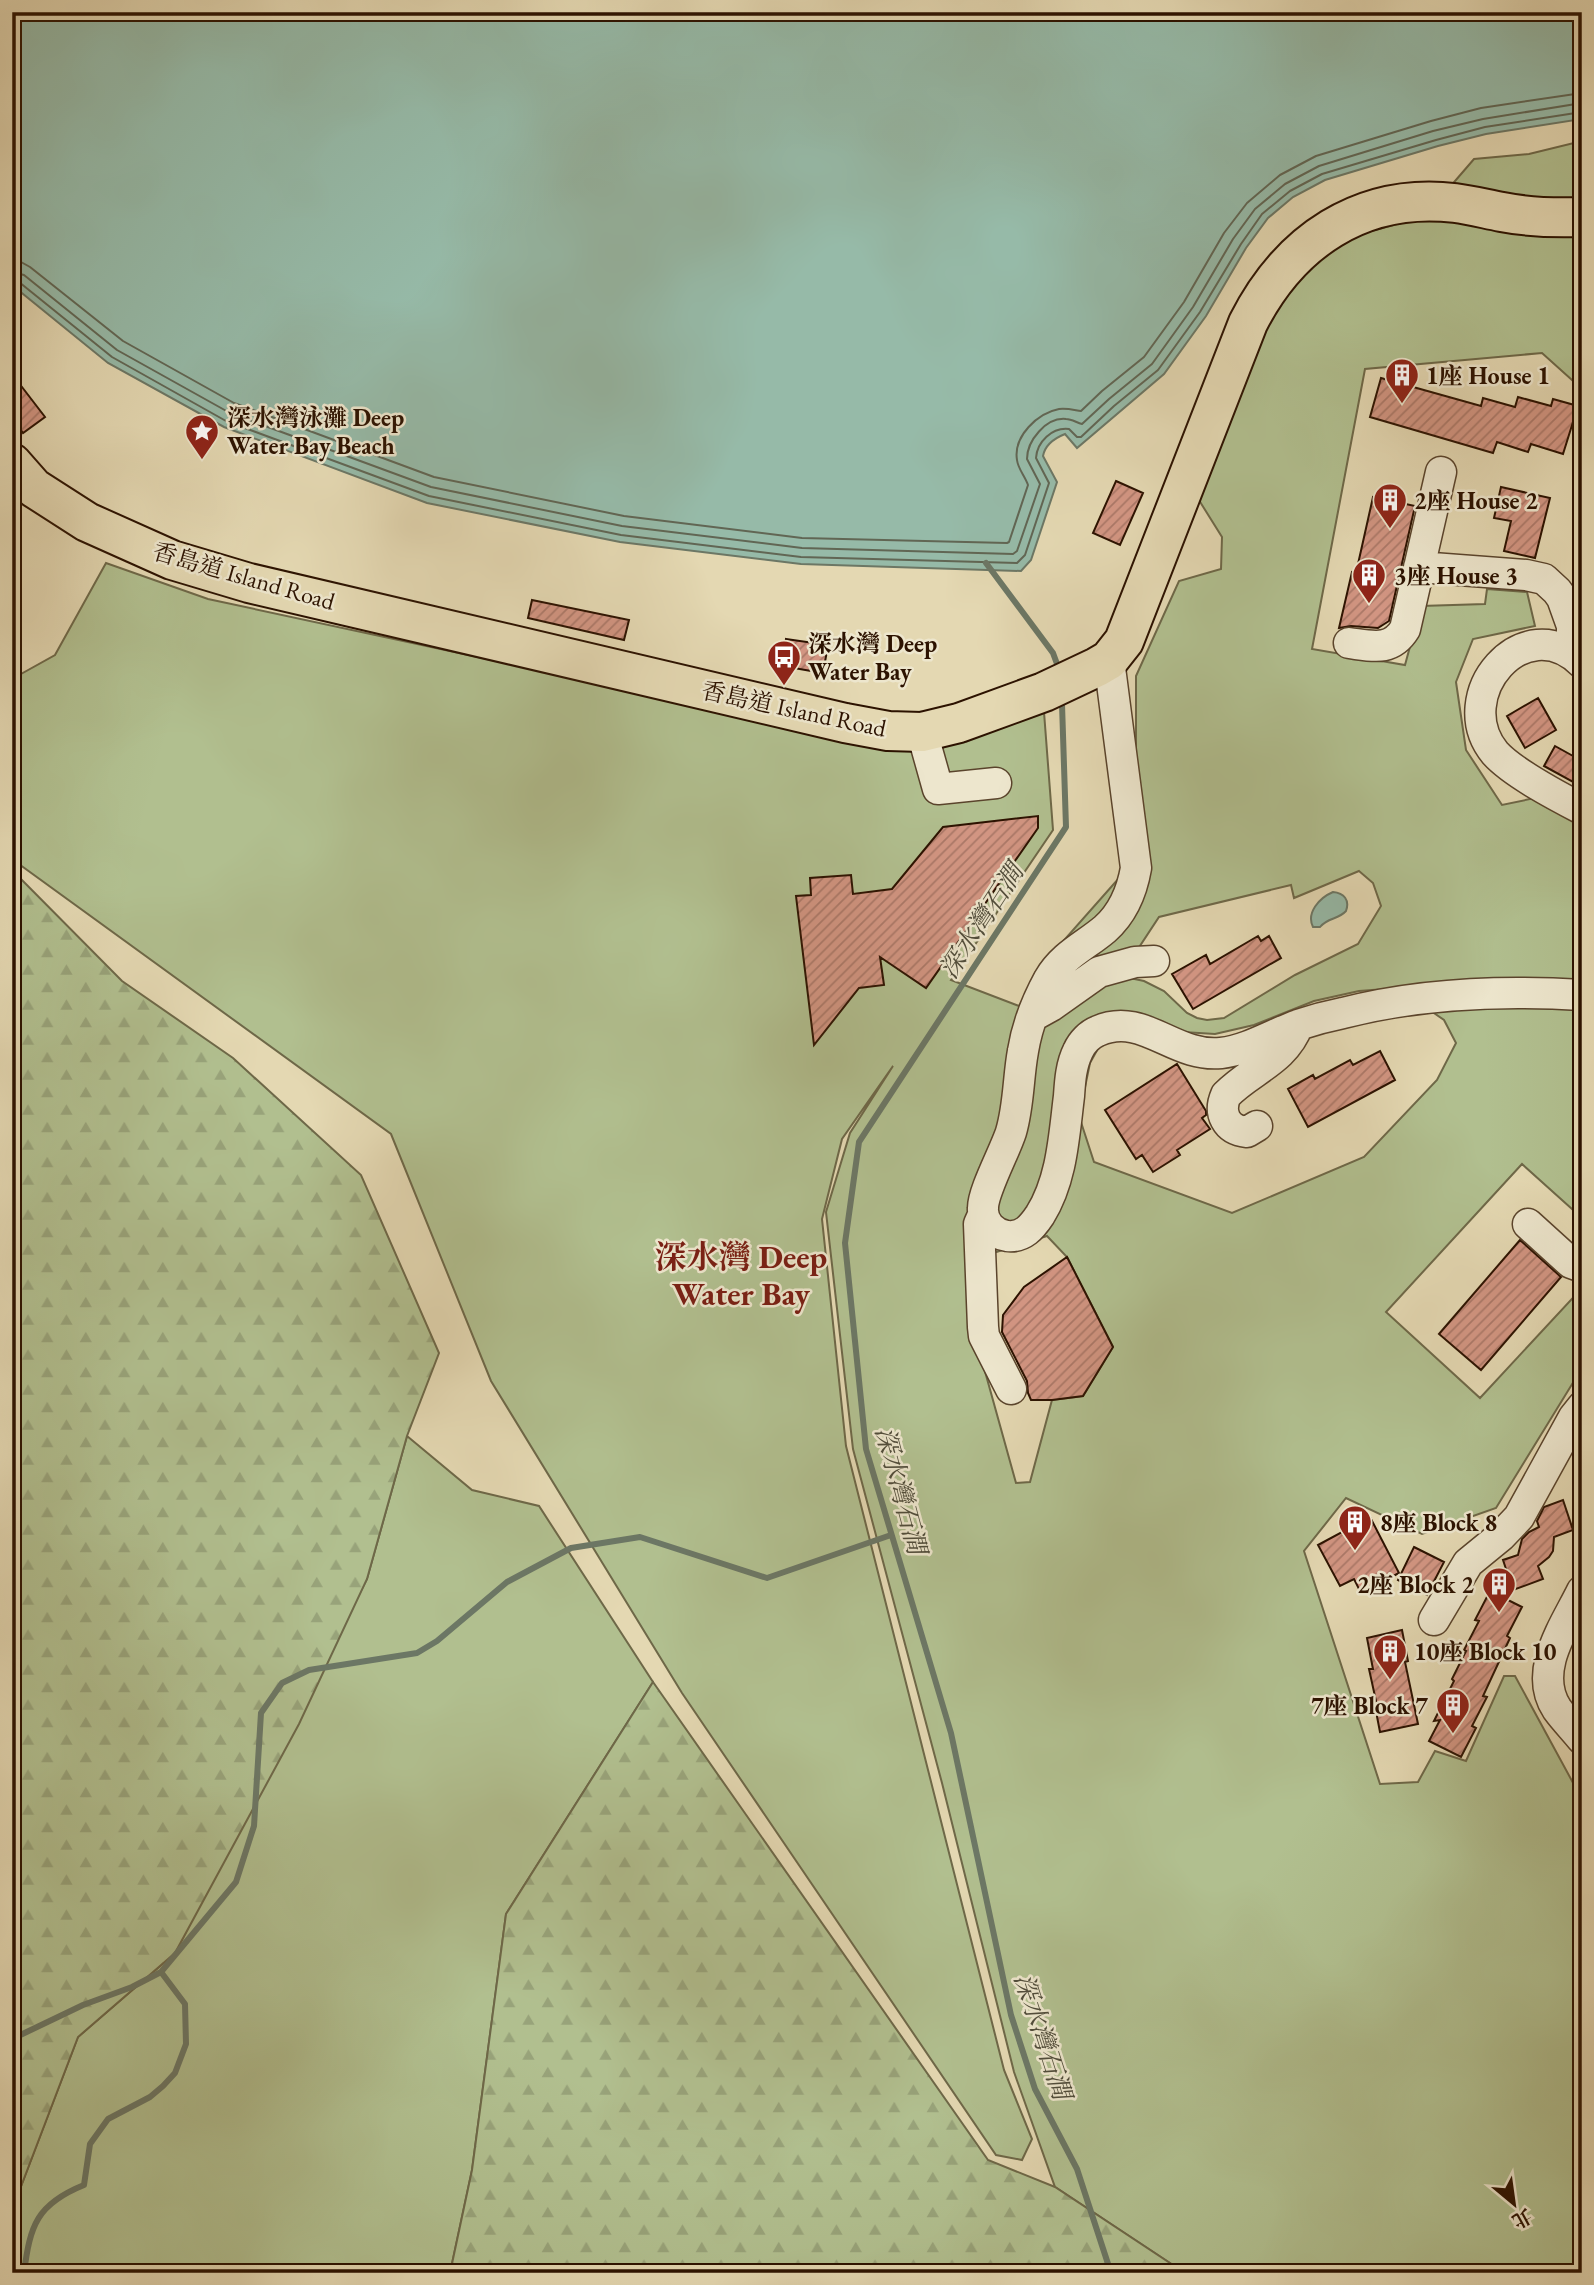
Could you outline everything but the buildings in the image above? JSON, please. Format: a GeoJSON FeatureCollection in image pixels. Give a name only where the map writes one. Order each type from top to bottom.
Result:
{"type":"FeatureCollection","features":[{"type":"Feature","properties":{"kind":"main road","name":"香島道 Island Road"},"geometry":{"type":"LineString","coordinates":[[12,463],[34,488],[87,522],[172,560],[249,583],[845,723],[888,731],[922,732],[959,723],[1044,692],[1108,660],[1124,641],[1248,323],[1267,289],[1301,249],[1353,218],[1382,208],[1416,202],[1454,203],[1521,215],[1582,216]]}},
{"type":"Feature","properties":{"kind":"street"},"geometry":{"type":"LineString","coordinates":[[1349,643],[1386,646],[1405,629],[1441,472]]}},
{"type":"Feature","properties":{"kind":"street"},"geometry":{"type":"LineString","coordinates":[[1419,567],[1526,575],[1544,579],[1562,598],[1572,626],[1574,657]]}},
{"type":"Feature","properties":{"kind":"street"},"geometry":{"type":"LineString","coordinates":[[1574,657],[1555,646],[1538,645],[1517,651],[1495,669],[1485,688],[1480,710],[1490,745],[1504,762],[1582,809]]}},
{"type":"Feature","properties":{"kind":"street"},"geometry":{"type":"LineString","coordinates":[[1108,660],[1136,867],[1134,880],[1117,916],[1106,929],[1057,967],[1049,978],[1032,1016],[1023,1052],[1010,1136],[983,1204],[984,1215],[990,1228],[997,1233],[1013,1236],[1029,1229],[1043,1210],[1060,1161],[1072,1067],[1078,1051],[1092,1035],[1110,1027],[1130,1026],[1191,1051],[1220,1053],[1241,1049],[1298,1025],[1345,1012],[1440,996],[1538,992],[1582,995]]}},
{"type":"Feature","properties":{"kind":"street"},"geometry":{"type":"LineString","coordinates":[[922,732],[938,789],[996,783]]}},
{"type":"Feature","properties":{"kind":"street"},"geometry":{"type":"LineString","coordinates":[[1032,1016],[1051,1006],[1098,972],[1135,962],[1154,961]]}},
{"type":"Feature","properties":{"kind":"street"},"geometry":{"type":"LineString","coordinates":[[1257,1125],[1247,1132],[1228,1125],[1222,1111],[1226,1095],[1282,1053],[1298,1025]]}},
{"type":"Feature","properties":{"kind":"street"},"geometry":{"type":"LineString","coordinates":[[984,1215],[979,1224],[984,1336],[1011,1389]]}},
{"type":"Feature","properties":{"kind":"street"},"geometry":{"type":"LineString","coordinates":[[1528,1224],[1571,1263],[1582,1267]]}},
{"type":"Feature","properties":{"kind":"street"},"geometry":{"type":"LineString","coordinates":[[1434,1620],[1468,1563],[1519,1517],[1582,1407]]}},
{"type":"Feature","properties":{"kind":"street"},"geometry":{"type":"LineString","coordinates":[[1582,1591],[1554,1651],[1548,1672],[1551,1697],[1557,1709],[1582,1739]]}},
{"type":"Feature","properties":{"kind":"green space"},"geometry":{"type":"Polygon","coordinates":[[[1582,141],[1582,389],[1542,353],[1365,369],[1312,649],[1405,665],[1421,606],[1485,604],[1487,589],[1527,592],[1535,626],[1473,639],[1456,682],[1466,750],[1502,805],[1568,791],[1582,796],[1582,1218],[1522,1164],[1386,1312],[1480,1398],[1582,1288],[1582,1368],[1496,1508],[1422,1534],[1346,1498],[1304,1551],[1380,1784],[1418,1782],[1435,1751],[1466,1761],[1504,1676],[1515,1676],[1582,1795],[1582,2273],[1185,2273],[1055,2187],[1014,2072],[942,1783],[853,1449],[826,1212],[850,1133],[893,1066],[842,1139],[822,1219],[846,1446],[1004,2070],[1032,2139],[1022,2160],[996,2155],[682,1693],[491,1381],[391,1134],[12,859],[12,679],[55,655],[106,563],[208,599],[914,751],[1044,712],[1053,830],[951,980],[1019,1006],[1050,956],[1120,877],[1136,785],[1136,676],[1179,581],[1221,569],[1222,537],[1197,497],[1273,306],[1329,242],[1424,217],[1474,159],[1529,154],[1582,141]],[[1359,871],[1294,898],[1291,885],[1159,917],[1134,955],[1125,977],[1144,981],[1164,991],[1187,1013],[1197,1018],[1224,1018],[1295,975],[1358,944],[1381,906],[1373,883],[1359,871]],[[1398,988],[1359,991],[1314,1001],[1254,1025],[1215,1034],[1183,1032],[1101,1043],[1090,1063],[1079,1116],[1094,1162],[1232,1213],[1364,1157],[1437,1080],[1456,1043],[1444,1020],[1398,988]],[[1047,1236],[971,1260],[976,1339],[1016,1483],[1030,1482],[1052,1400],[1083,1396],[1113,1347],[1067,1257],[1047,1236]]]}},
{"type":"Feature","properties":{"kind":"green space"},"geometry":{"type":"Polygon","coordinates":[[[12,870],[122,981],[233,1058],[361,1175],[439,1353],[407,1436],[367,1579],[299,1724],[175,1953],[78,2037],[12,2210],[12,870]]]}},
{"type":"Feature","properties":{"kind":"green space"},"geometry":{"type":"Polygon","coordinates":[[[407,1436],[472,1490],[539,1506],[653,1682],[506,1914],[472,2170],[450,2273],[12,2273],[12,2210],[78,2037],[175,1953],[367,1579],[407,1436]]]}},
{"type":"Feature","properties":{"kind":"green space"},"geometry":{"type":"Polygon","coordinates":[[[653,1682],[988,2160],[1055,2187],[1185,2273],[450,2273],[472,2170],[506,1914],[653,1682]]]}},
{"type":"Feature","properties":{"kind":"water"},"geometry":{"type":"Polygon","coordinates":[[[12,12],[1582,12],[1582,119],[1486,134],[1438,146],[1325,180],[1293,197],[1268,218],[1246,248],[1206,316],[1164,374],[1077,448],[1065,434],[1048,445],[1043,456],[1057,482],[1031,560],[1021,571],[801,564],[620,542],[427,503],[224,427],[108,363],[12,285],[12,12]]]}},
{"type":"Feature","properties":{"kind":"water"},"geometry":{"type":"Polygon","coordinates":[[[1333,892],[1345,898],[1346,911],[1320,927],[1313,927],[1311,916],[1315,906],[1333,892]]]}},
{"type":"Feature","properties":{"kind":"waterway"},"geometry":{"type":"LineString","coordinates":[[986,563],[1053,653],[1060,672]]}},
{"type":"Feature","properties":{"kind":"waterway","name":"深水灣石澗"},"geometry":{"type":"LineString","coordinates":[[1062,704],[1066,827],[859,1142],[845,1243],[866,1449],[951,1733],[1011,2015],[1035,2089],[1077,2169],[1111,2273]]}},
{"type":"Feature","properties":{"kind":"waterway"},"geometry":{"type":"LineString","coordinates":[[24,2273],[33,2229],[46,2209],[56,2200],[84,2185],[90,2144],[108,2119],[150,2097],[175,2073],[186,2044],[185,2004],[161,1972],[236,1882],[254,1826],[261,1713],[282,1683],[309,1670],[417,1653],[437,1641],[507,1582],[571,1548],[640,1537],[767,1578],[891,1535]]}},
{"type":"Feature","properties":{"kind":"waterway"},"geometry":{"type":"LineString","coordinates":[[12,2039],[161,1972]]}},
{"type":"Feature","properties":{"kind":"place","name":"1座 House 1"},"geometry":{"type":"Point","coordinates":[1402,405]}},
{"type":"Feature","properties":{"kind":"place","name":"深水灣泳灘 Deep Water Bay Beach"},"geometry":{"type":"Point","coordinates":[202,461]}},
{"type":"Feature","properties":{"kind":"place","name":"2座 House 2"},"geometry":{"type":"Point","coordinates":[1390,530]}},
{"type":"Feature","properties":{"kind":"place","name":"3座 House 3"},"geometry":{"type":"Point","coordinates":[1369,605]}},
{"type":"Feature","properties":{"kind":"place","name":"深水灣 Deep Water Bay"},"geometry":{"type":"Point","coordinates":[784,687]}},
{"type":"Feature","properties":{"kind":"place","name":"8座 Block 8"},"geometry":{"type":"Point","coordinates":[1355,1552]}},
{"type":"Feature","properties":{"kind":"place","name":"2座 Block 2"},"geometry":{"type":"Point","coordinates":[1499,1614]}},
{"type":"Feature","properties":{"kind":"place","name":"10座 Block 10"},"geometry":{"type":"Point","coordinates":[1390,1681]}},
{"type":"Feature","properties":{"kind":"place","name":"7座 Block 7"},"geometry":{"type":"Point","coordinates":[1453,1735]}},
{"type":"Feature","properties":{"kind":"district","name":"深水灣 Deep Water Bay"},"geometry":{"type":"Point","coordinates":[741,1276]}}]}
